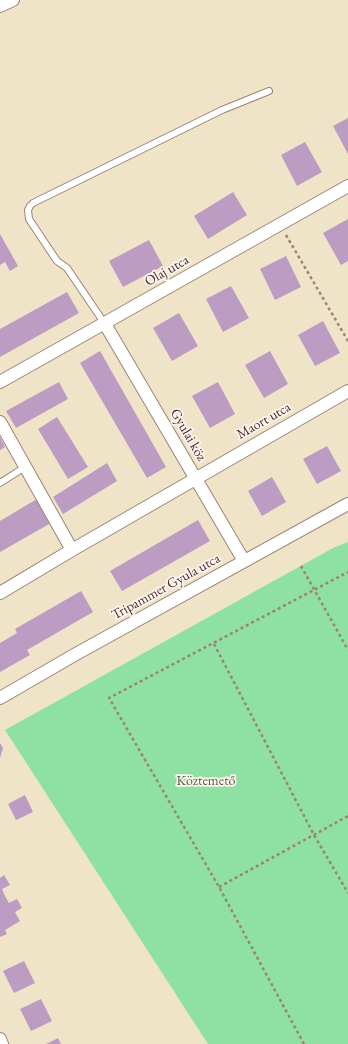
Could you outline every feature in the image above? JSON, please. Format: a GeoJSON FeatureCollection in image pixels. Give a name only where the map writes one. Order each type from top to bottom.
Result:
{"type":"FeatureCollection","features":[{"type":"Feature","properties":{"kind":"street"},"geometry":{"type":"LineString","coordinates":[[0,6],[13,0]]}},
{"type":"Feature","properties":{"kind":"street","name":"Olaj utca"},"geometry":{"type":"LineString","coordinates":[[0,382],[348,186]]}},
{"type":"Feature","properties":{"kind":"street","name":"Gyulai köz"},"geometry":{"type":"LineString","coordinates":[[105,324],[244,561]]}},
{"type":"Feature","properties":{"kind":"street","name":"Maort utca"},"geometry":{"type":"LineString","coordinates":[[196,478],[348,391]]}},
{"type":"Feature","properties":{"kind":"street"},"geometry":{"type":"LineString","coordinates":[[0,422],[72,550]]}},
{"type":"Feature","properties":{"kind":"street"},"geometry":{"type":"LineString","coordinates":[[0,593],[196,478]]}},
{"type":"Feature","properties":{"kind":"street","name":"Tripammer Gyula utca"},"geometry":{"type":"LineString","coordinates":[[0,698],[76,654],[348,504]]}},
{"type":"Feature","properties":{"kind":"street"},"geometry":{"type":"LineString","coordinates":[[0,1039],[2,1044]]}},
{"type":"Feature","properties":{"kind":"lane"},"geometry":{"type":"LineString","coordinates":[[105,324],[67,268],[57,261],[29,218],[28,210],[30,206],[33,203],[222,110],[268,91]]}},
{"type":"Feature","properties":{"kind":"lane"},"geometry":{"type":"LineString","coordinates":[[0,483],[25,467]]}},
{"type":"Feature","properties":{"kind":"path"},"geometry":{"type":"LineString","coordinates":[[280,224],[348,342]]}},
{"type":"Feature","properties":{"kind":"path"},"geometry":{"type":"LineString","coordinates":[[301,566],[348,650]]}},
{"type":"Feature","properties":{"kind":"path"},"geometry":{"type":"LineString","coordinates":[[304,1044],[219,887],[109,698],[348,572]]}},
{"type":"Feature","properties":{"kind":"path"},"geometry":{"type":"LineString","coordinates":[[214,644],[314,834],[348,893]]}},
{"type":"Feature","properties":{"kind":"path"},"geometry":{"type":"LineString","coordinates":[[219,887],[348,816]]}},
{"type":"Feature","properties":{"kind":"green space","name":"Köztemető"},"geometry":{"type":"Polygon","coordinates":[[[348,542],[348,1044],[208,1044],[5,730],[333,548],[348,542]]]}},
{"type":"Feature","properties":{"kind":"building"},"geometry":{"type":"Polygon","coordinates":[[[348,118],[348,154],[333,126],[348,118]]]}},
{"type":"Feature","properties":{"kind":"building"},"geometry":{"type":"Polygon","coordinates":[[[305,142],[322,172],[297,186],[281,155],[305,142]]]}},
{"type":"Feature","properties":{"kind":"building"},"geometry":{"type":"Polygon","coordinates":[[[233,192],[247,215],[208,239],[194,216],[233,192]]]}},
{"type":"Feature","properties":{"kind":"building"},"geometry":{"type":"Polygon","coordinates":[[[348,219],[348,261],[341,265],[323,233],[348,219]]]}},
{"type":"Feature","properties":{"kind":"building"},"geometry":{"type":"Polygon","coordinates":[[[0,234],[18,266],[10,271],[5,262],[0,265],[0,234]]]}},
{"type":"Feature","properties":{"kind":"building"},"geometry":{"type":"Polygon","coordinates":[[[149,240],[163,266],[123,287],[109,261],[149,240]]]}},
{"type":"Feature","properties":{"kind":"building"},"geometry":{"type":"Polygon","coordinates":[[[286,256],[301,287],[275,300],[260,269],[286,256]]]}},
{"type":"Feature","properties":{"kind":"building"},"geometry":{"type":"Polygon","coordinates":[[[231,286],[249,318],[223,332],[206,299],[231,286]]]}},
{"type":"Feature","properties":{"kind":"building"},"geometry":{"type":"Polygon","coordinates":[[[67,292],[79,313],[0,357],[0,329],[67,292]]]}},
{"type":"Feature","properties":{"kind":"building"},"geometry":{"type":"Polygon","coordinates":[[[179,313],[198,346],[172,361],[153,328],[179,313]]]}},
{"type":"Feature","properties":{"kind":"building"},"geometry":{"type":"Polygon","coordinates":[[[323,321],[340,353],[315,366],[298,335],[323,321]]]}},
{"type":"Feature","properties":{"kind":"building"},"geometry":{"type":"Polygon","coordinates":[[[100,351],[166,467],[147,478],[80,363],[100,351]]]}},
{"type":"Feature","properties":{"kind":"building"},"geometry":{"type":"Polygon","coordinates":[[[270,351],[288,384],[264,398],[245,365],[270,351]]]}},
{"type":"Feature","properties":{"kind":"building"},"geometry":{"type":"Polygon","coordinates":[[[59,382],[68,399],[16,428],[6,411],[59,382]]]}},
{"type":"Feature","properties":{"kind":"building"},"geometry":{"type":"Polygon","coordinates":[[[218,382],[235,414],[210,428],[192,396],[218,382]]]}},
{"type":"Feature","properties":{"kind":"building"},"geometry":{"type":"Polygon","coordinates":[[[57,417],[88,467],[68,479],[38,429],[57,417]]]}},
{"type":"Feature","properties":{"kind":"building"},"geometry":{"type":"Polygon","coordinates":[[[0,437],[5,447],[0,450],[0,437]]]}},
{"type":"Feature","properties":{"kind":"building"},"geometry":{"type":"Polygon","coordinates":[[[327,446],[341,471],[317,484],[303,459],[327,446]]]}},
{"type":"Feature","properties":{"kind":"building"},"geometry":{"type":"Polygon","coordinates":[[[107,463],[117,481],[63,514],[53,497],[107,463]]]}},
{"type":"Feature","properties":{"kind":"building"},"geometry":{"type":"Polygon","coordinates":[[[272,477],[286,502],[262,516],[248,491],[272,477]]]}},
{"type":"Feature","properties":{"kind":"building"},"geometry":{"type":"Polygon","coordinates":[[[37,499],[51,523],[0,552],[0,521],[37,499]]]}},
{"type":"Feature","properties":{"kind":"building"},"geometry":{"type":"Polygon","coordinates":[[[198,520],[210,541],[122,591],[110,571],[198,520]]]}},
{"type":"Feature","properties":{"kind":"building"},"geometry":{"type":"Polygon","coordinates":[[[81,591],[93,612],[27,650],[30,655],[0,672],[0,643],[17,633],[15,629],[81,591]]]}},
{"type":"Feature","properties":{"kind":"building"},"geometry":{"type":"Polygon","coordinates":[[[0,743],[3,748],[0,758],[0,743]]]}},
{"type":"Feature","properties":{"kind":"building"},"geometry":{"type":"Polygon","coordinates":[[[25,795],[33,812],[16,820],[8,804],[25,795]]]}},
{"type":"Feature","properties":{"kind":"building"},"geometry":{"type":"Polygon","coordinates":[[[4,875],[10,885],[2,889],[5,896],[9,903],[17,899],[22,908],[15,912],[20,921],[5,930],[7,934],[0,937],[0,878],[4,875]]]}},
{"type":"Feature","properties":{"kind":"building"},"geometry":{"type":"Polygon","coordinates":[[[24,961],[35,983],[14,993],[3,971],[24,961]]]}},
{"type":"Feature","properties":{"kind":"building"},"geometry":{"type":"Polygon","coordinates":[[[41,999],[52,1021],[31,1031],[20,1009],[41,999]]]}},
{"type":"Feature","properties":{"kind":"building"},"geometry":{"type":"Polygon","coordinates":[[[58,1038],[61,1044],[46,1044],[58,1038]]]}}]}
